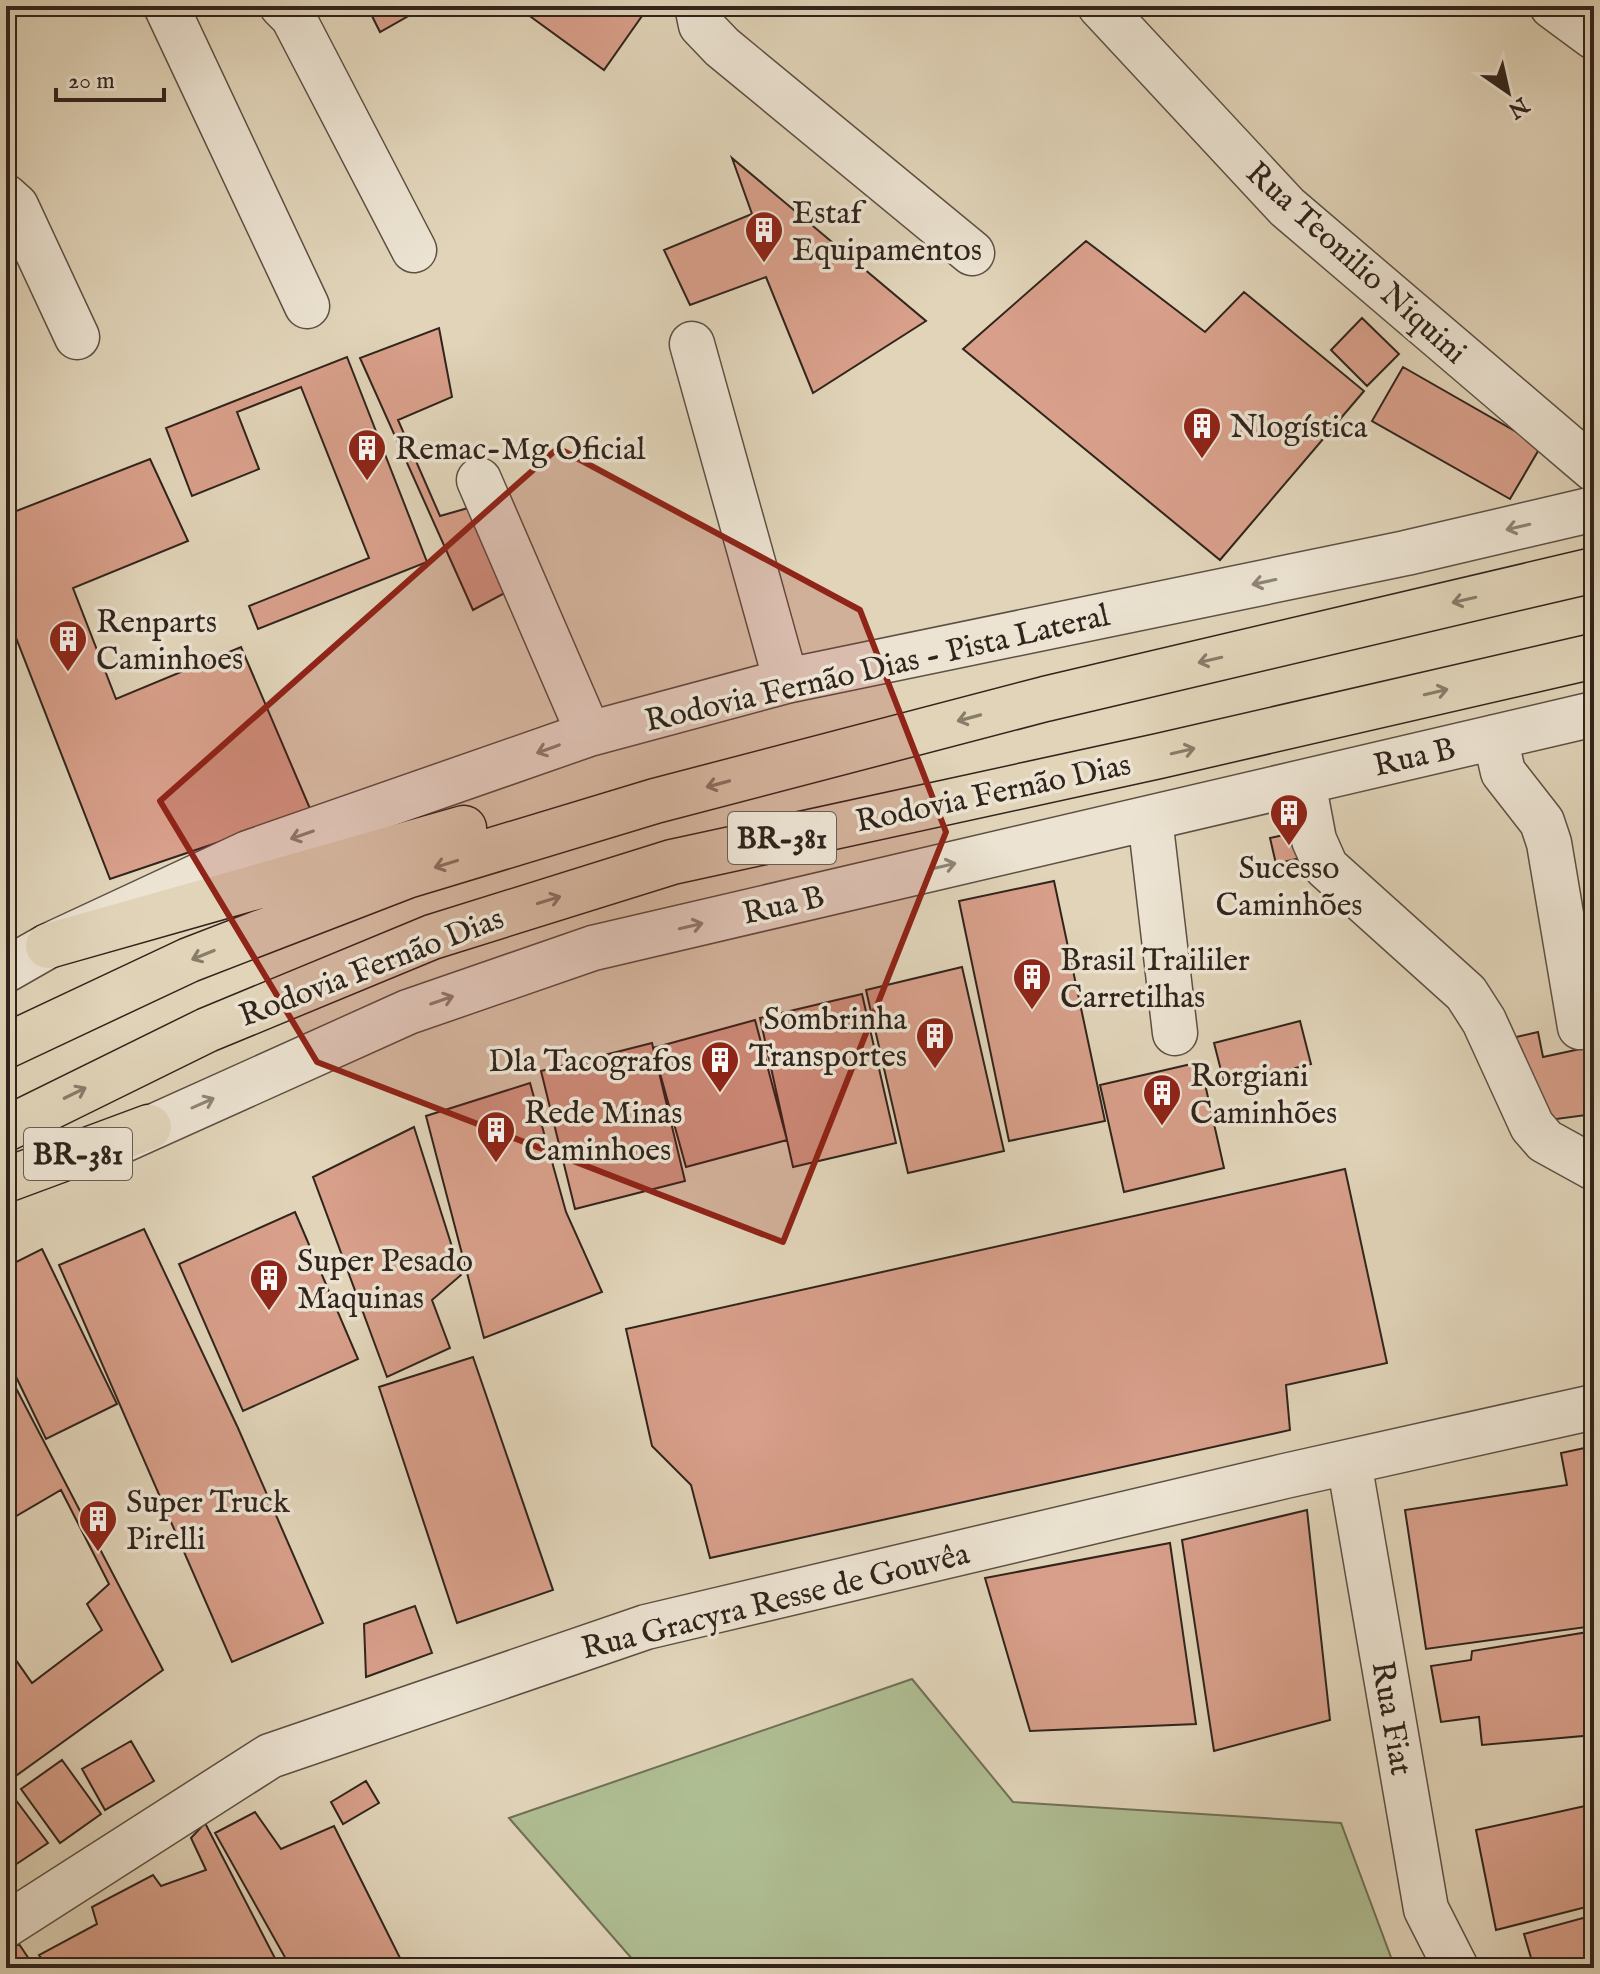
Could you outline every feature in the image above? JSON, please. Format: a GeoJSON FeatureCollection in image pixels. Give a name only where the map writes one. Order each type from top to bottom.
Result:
{"type":"FeatureCollection","features":[{"type":"Feature","properties":{"kind":"highway","name":"Rodovia Fernão Dias"},"geometry":{"type":"LineString","coordinates":[[6,1046],[189,960],[393,881],[655,801],[1045,699],[1594,570]]}},
{"type":"Feature","properties":{"kind":"highway","name":"Rodovia Fernão Dias"},"geometry":{"type":"LineString","coordinates":[[6,1129],[207,1030],[432,937],[672,862],[1159,756],[1594,656]]}},
{"type":"Feature","properties":{"kind":"highway","name":"BR-381"},"geometry":{"type":"LineString","coordinates":[[48,946],[532,808],[655,801]]}},
{"type":"Feature","properties":{"kind":"highway","name":"BR-381"},"geometry":{"type":"LineString","coordinates":[[6,1180],[149,1127]]}},
{"type":"Feature","properties":{"kind":"street"},"geometry":{"type":"LineString","coordinates":[[166,6],[307,306]]}},
{"type":"Feature","properties":{"kind":"street"},"geometry":{"type":"LineString","coordinates":[[282,6],[293,17],[414,250]]}},
{"type":"Feature","properties":{"kind":"street"},"geometry":{"type":"LineString","coordinates":[[697,6],[701,25],[722,47],[972,253]]}},
{"type":"Feature","properties":{"kind":"street","name":"Rua Teonilio Niquini"},"geometry":{"type":"LineString","coordinates":[[1100,6],[1287,207],[1592,464]]}},
{"type":"Feature","properties":{"kind":"street"},"geometry":{"type":"LineString","coordinates":[[1552,6],[1594,37]]}},
{"type":"Feature","properties":{"kind":"street"},"geometry":{"type":"LineString","coordinates":[[6,197],[16,206],[77,337]]}},
{"type":"Feature","properties":{"kind":"street"},"geometry":{"type":"LineString","coordinates":[[692,344],[786,681]]}},
{"type":"Feature","properties":{"kind":"street"},"geometry":{"type":"LineString","coordinates":[[479,480],[589,734]]}},
{"type":"Feature","properties":{"kind":"street","name":"Rodovia Fernão Dias - Pista Lateral"},"geometry":{"type":"LineString","coordinates":[[6,970],[48,946],[248,853],[589,734],[786,681],[1406,553],[1594,509]]}},
{"type":"Feature","properties":{"kind":"street","name":"Rua B"},"geometry":{"type":"LineString","coordinates":[[6,1196],[149,1127],[408,1012],[593,948],[1594,714]]}},
{"type":"Feature","properties":{"kind":"street"},"geometry":{"type":"LineString","coordinates":[[1495,737],[1503,772],[1542,822],[1549,843],[1580,1027]]}},
{"type":"Feature","properties":{"kind":"street"},"geometry":{"type":"LineString","coordinates":[[1303,782],[1314,840],[1326,867],[1466,993],[1484,1021],[1532,1126],[1545,1141],[1594,1168]]}},
{"type":"Feature","properties":{"kind":"street"},"geometry":{"type":"LineString","coordinates":[[1150,818],[1175,1033]]}},
{"type":"Feature","properties":{"kind":"street","name":"Rua Gracyra Resse de Gouvêa"},"geometry":{"type":"LineString","coordinates":[[6,1925],[270,1756],[449,1692],[646,1627],[1594,1407]]}},
{"type":"Feature","properties":{"kind":"street","name":"Rua Fiat"},"geometry":{"type":"LineString","coordinates":[[1349,1462],[1426,1909],[1456,1968]]}},
{"type":"Feature","properties":{"kind":"highlighted area"},"geometry":{"type":"Polygon","coordinates":[[[558,448],[860,610],[946,832],[783,1242],[317,1062],[160,801],[558,448]]]}},
{"type":"Feature","properties":{"kind":"green space"},"geometry":{"type":"Polygon","coordinates":[[[912,1679],[1013,1802],[1341,1823],[1395,1968],[640,1968],[509,1818],[912,1679]]]}},
{"type":"Feature","properties":{"kind":"building"},"geometry":{"type":"Polygon","coordinates":[[[367,6],[426,6],[380,32],[367,6]]]}},
{"type":"Feature","properties":{"kind":"building"},"geometry":{"type":"Polygon","coordinates":[[[516,6],[649,6],[604,70],[516,6]]]}},
{"type":"Feature","properties":{"kind":"building","name":"Estaf Equipamentos"},"geometry":{"type":"Polygon","coordinates":[[[732,158],[926,321],[813,393],[766,277],[690,305],[664,250],[752,214],[732,158]]]}},
{"type":"Feature","properties":{"kind":"building","name":"Nlogística"},"geometry":{"type":"Polygon","coordinates":[[[1086,241],[1205,332],[1244,292],[1364,391],[1220,560],[963,349],[1086,241]]]}},
{"type":"Feature","properties":{"kind":"building"},"geometry":{"type":"Polygon","coordinates":[[[1362,318],[1399,354],[1367,386],[1331,350],[1362,318]]]}},
{"type":"Feature","properties":{"kind":"building"},"geometry":{"type":"Polygon","coordinates":[[[439,328],[452,397],[398,420],[440,516],[468,508],[512,589],[473,610],[360,358],[439,328]]]}},
{"type":"Feature","properties":{"kind":"building","name":"Remac-Mg Oficial"},"geometry":{"type":"Polygon","coordinates":[[[347,357],[427,562],[258,629],[249,606],[369,558],[301,387],[237,412],[259,469],[192,496],[166,428],[347,357]]]}},
{"type":"Feature","properties":{"kind":"building"},"geometry":{"type":"Polygon","coordinates":[[[1403,367],[1541,446],[1510,499],[1372,421],[1403,367]]]}},
{"type":"Feature","properties":{"kind":"building","name":"Renparts Caminhoes"},"geometry":{"type":"Polygon","coordinates":[[[150,459],[188,541],[73,588],[116,699],[241,647],[311,811],[110,879],[6,612],[6,515],[150,459]]]}},
{"type":"Feature","properties":{"kind":"building","name":"Sucesso Caminhões"},"geometry":{"type":"Polygon","coordinates":[[[1302,831],[1308,856],[1276,864],[1270,838],[1302,831]]]}},
{"type":"Feature","properties":{"kind":"building","name":"Brasil Traililer Carretilhas"},"geometry":{"type":"Polygon","coordinates":[[[1054,881],[1105,1121],[1009,1141],[959,901],[1054,881]]]}},
{"type":"Feature","properties":{"kind":"building","name":"Sombrinha Transportes"},"geometry":{"type":"Polygon","coordinates":[[[962,967],[1004,1151],[908,1173],[866,990],[962,967]]]}},
{"type":"Feature","properties":{"kind":"building"},"geometry":{"type":"Polygon","coordinates":[[[862,994],[896,1143],[793,1167],[760,1018],[862,994]]]}},
{"type":"Feature","properties":{"kind":"building","name":"Dla Tacografos"},"geometry":{"type":"Polygon","coordinates":[[[755,1020],[787,1140],[686,1167],[653,1048],[755,1020]]]}},
{"type":"Feature","properties":{"kind":"building"},"geometry":{"type":"Polygon","coordinates":[[[1300,1021],[1311,1064],[1225,1086],[1214,1043],[1300,1021]]]}},
{"type":"Feature","properties":{"kind":"building"},"geometry":{"type":"Polygon","coordinates":[[[1538,1032],[1543,1057],[1594,1046],[1594,1114],[1542,1121],[1512,1038],[1538,1032]]]}},
{"type":"Feature","properties":{"kind":"building"},"geometry":{"type":"Polygon","coordinates":[[[652,1043],[685,1181],[575,1209],[541,1071],[652,1043]]]}},
{"type":"Feature","properties":{"kind":"building","name":"Rorgiani Caminhões"},"geometry":{"type":"Polygon","coordinates":[[[1200,1062],[1224,1168],[1124,1192],[1100,1085],[1200,1062]]]}},
{"type":"Feature","properties":{"kind":"building","name":"Rede Minas Caminhoes"},"geometry":{"type":"Polygon","coordinates":[[[530,1083],[566,1212],[602,1292],[484,1338],[426,1116],[530,1083]]]}},
{"type":"Feature","properties":{"kind":"building"},"geometry":{"type":"Polygon","coordinates":[[[414,1127],[461,1275],[432,1300],[450,1348],[387,1377],[313,1177],[414,1127]]]}},
{"type":"Feature","properties":{"kind":"building"},"geometry":{"type":"Polygon","coordinates":[[[1345,1169],[1387,1363],[1286,1385],[1290,1430],[710,1558],[691,1485],[652,1446],[626,1329],[1345,1169]]]}},
{"type":"Feature","properties":{"kind":"building","name":"Super Pesado Maquinas"},"geometry":{"type":"Polygon","coordinates":[[[295,1212],[358,1359],[243,1411],[179,1264],[295,1212]]]}},
{"type":"Feature","properties":{"kind":"building"},"geometry":{"type":"Polygon","coordinates":[[[144,1229],[238,1428],[323,1623],[232,1662],[59,1265],[144,1229]]]}},
{"type":"Feature","properties":{"kind":"building"},"geometry":{"type":"Polygon","coordinates":[[[42,1249],[117,1404],[46,1439],[6,1356],[6,1267],[42,1249]]]}},
{"type":"Feature","properties":{"kind":"building"},"geometry":{"type":"Polygon","coordinates":[[[473,1357],[553,1590],[457,1623],[379,1387],[473,1357]]]}},
{"type":"Feature","properties":{"kind":"building","name":"Super Truck Pirelli"},"geometry":{"type":"Polygon","coordinates":[[[6,1369],[163,1670],[6,1783],[6,1646],[32,1683],[102,1630],[87,1604],[109,1584],[61,1490],[6,1522],[6,1369]]]}},
{"type":"Feature","properties":{"kind":"building"},"geometry":{"type":"Polygon","coordinates":[[[1594,1446],[1594,1626],[1426,1649],[1405,1510],[1567,1485],[1561,1453],[1594,1446]]]}},
{"type":"Feature","properties":{"kind":"building"},"geometry":{"type":"Polygon","coordinates":[[[1307,1510],[1330,1720],[1214,1751],[1182,1540],[1307,1510]]]}},
{"type":"Feature","properties":{"kind":"building"},"geometry":{"type":"Polygon","coordinates":[[[1170,1543],[1196,1724],[1030,1731],[985,1578],[1170,1543]]]}},
{"type":"Feature","properties":{"kind":"building"},"geometry":{"type":"Polygon","coordinates":[[[415,1606],[432,1653],[366,1677],[364,1624],[415,1606]]]}},
{"type":"Feature","properties":{"kind":"building"},"geometry":{"type":"Polygon","coordinates":[[[1594,1631],[1594,1735],[1482,1745],[1479,1717],[1441,1722],[1431,1666],[1471,1660],[1472,1651],[1594,1631]]]}},
{"type":"Feature","properties":{"kind":"building"},"geometry":{"type":"Polygon","coordinates":[[[131,1741],[154,1781],[105,1810],[82,1769],[131,1741]]]}},
{"type":"Feature","properties":{"kind":"building"},"geometry":{"type":"Polygon","coordinates":[[[62,1760],[101,1814],[60,1843],[21,1789],[62,1760]]]}},
{"type":"Feature","properties":{"kind":"building"},"geometry":{"type":"Polygon","coordinates":[[[366,1781],[379,1803],[343,1824],[331,1802],[366,1781]]]}},
{"type":"Feature","properties":{"kind":"building"},"geometry":{"type":"Polygon","coordinates":[[[9,1791],[48,1843],[6,1871],[6,1792],[9,1791]]]}},
{"type":"Feature","properties":{"kind":"building"},"geometry":{"type":"Polygon","coordinates":[[[1594,1804],[1594,1905],[1496,1930],[1476,1830],[1594,1804]]]}},
{"type":"Feature","properties":{"kind":"building"},"geometry":{"type":"Polygon","coordinates":[[[255,1812],[281,1849],[334,1826],[405,1968],[291,1968],[215,1833],[255,1812]]]}},
{"type":"Feature","properties":{"kind":"building"},"geometry":{"type":"Polygon","coordinates":[[[205,1823],[280,1968],[48,1968],[39,1955],[97,1924],[92,1907],[153,1875],[161,1886],[206,1870],[191,1838],[205,1823]]]}},
{"type":"Feature","properties":{"kind":"building"},"geometry":{"type":"Polygon","coordinates":[[[1594,1915],[1594,1968],[1534,1968],[1524,1934],[1594,1915]]]}},
{"type":"Feature","properties":{"kind":"building"},"geometry":{"type":"Polygon","coordinates":[[[19,1944],[35,1968],[6,1968],[6,1953],[19,1944]]]}},
{"type":"Feature","properties":{"kind":"place","name":"Estaf Equipamentos"},"geometry":{"type":"Point","coordinates":[764,264]}},
{"type":"Feature","properties":{"kind":"place","name":"Nlogística"},"geometry":{"type":"Point","coordinates":[1202,460]}},
{"type":"Feature","properties":{"kind":"place","name":"Remac-Mg Oficial"},"geometry":{"type":"Point","coordinates":[367,482]}},
{"type":"Feature","properties":{"kind":"place","name":"Renparts Caminhoes"},"geometry":{"type":"Point","coordinates":[68,673]}},
{"type":"Feature","properties":{"kind":"place","name":"Sucesso Caminhões"},"geometry":{"type":"Point","coordinates":[1289,847]}},
{"type":"Feature","properties":{"kind":"place","name":"Brasil Traililer Carretilhas"},"geometry":{"type":"Point","coordinates":[1032,1011]}},
{"type":"Feature","properties":{"kind":"place","name":"Sombrinha Transportes"},"geometry":{"type":"Point","coordinates":[935,1070]}},
{"type":"Feature","properties":{"kind":"place","name":"Dla Tacografos"},"geometry":{"type":"Point","coordinates":[720,1094]}},
{"type":"Feature","properties":{"kind":"place","name":"Rorgiani Caminhões"},"geometry":{"type":"Point","coordinates":[1162,1127]}},
{"type":"Feature","properties":{"kind":"place","name":"Rede Minas Caminhoes"},"geometry":{"type":"Point","coordinates":[496,1164]}},
{"type":"Feature","properties":{"kind":"place","name":"Super Pesado Maquinas"},"geometry":{"type":"Point","coordinates":[269,1312]}},
{"type":"Feature","properties":{"kind":"place","name":"Super Truck Pirelli"},"geometry":{"type":"Point","coordinates":[98,1553]}}]}
